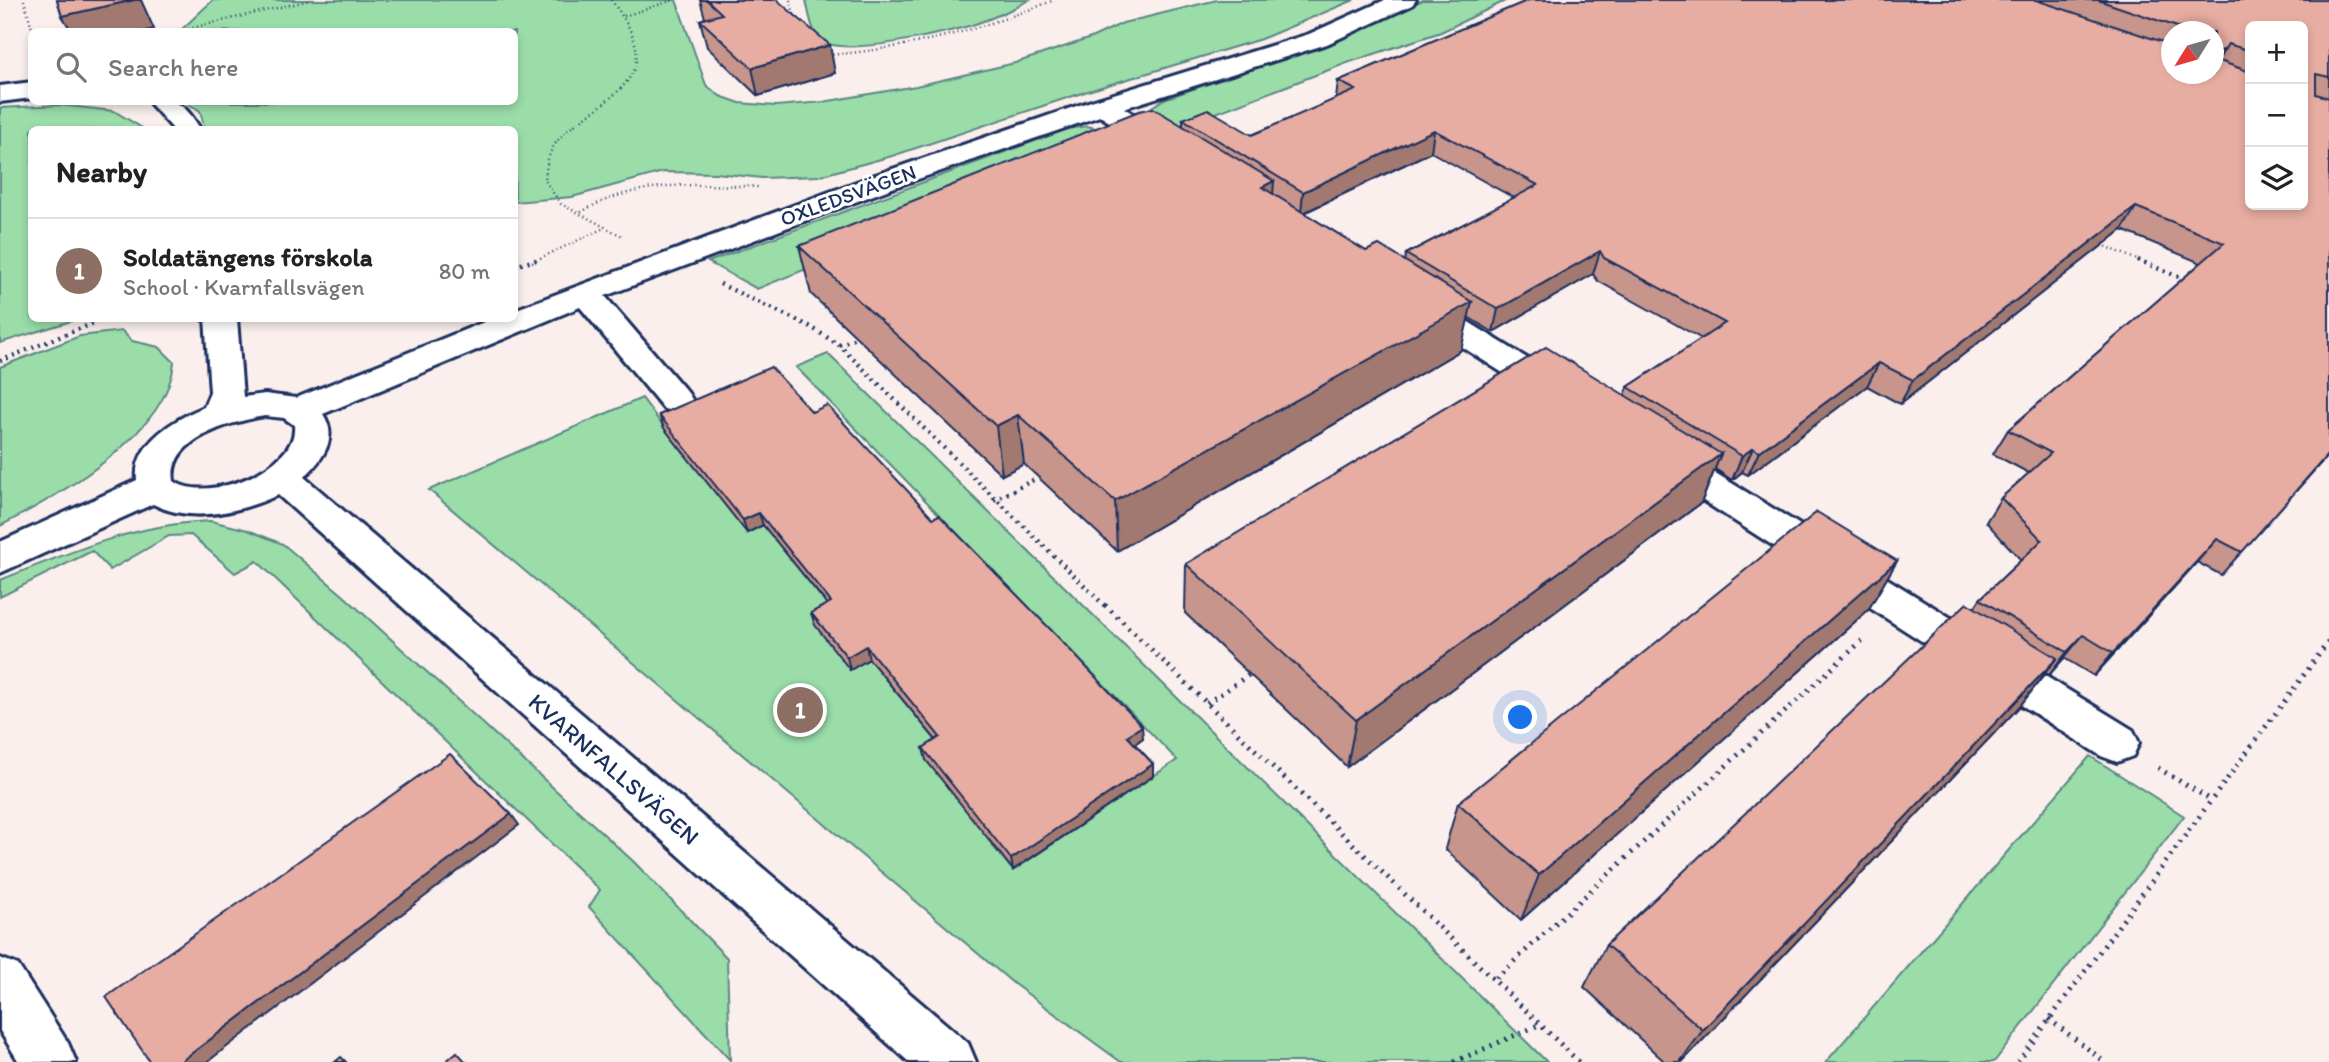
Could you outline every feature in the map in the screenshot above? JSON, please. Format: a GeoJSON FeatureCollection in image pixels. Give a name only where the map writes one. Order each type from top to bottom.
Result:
{"type":"FeatureCollection","features":[{"type":"Feature","properties":{"kind":"street","name":"OXLEDSVÄGEN"},"geometry":{"type":"LineString","coordinates":[[518,321],[908,172],[1103,106],[1318,39],[1404,0]]}},
{"type":"Feature","properties":{"kind":"street"},"geometry":{"type":"LineString","coordinates":[[0,94],[28,90]]}},
{"type":"Feature","properties":{"kind":"street"},"geometry":{"type":"LineString","coordinates":[[166,105],[178,115],[185,126]]}},
{"type":"Feature","properties":{"kind":"street"},"geometry":{"type":"LineString","coordinates":[[1103,106],[1189,160]]}},
{"type":"Feature","properties":{"kind":"street"},"geometry":{"type":"LineString","coordinates":[[1396,290],[1586,410]]}},
{"type":"Feature","properties":{"kind":"street"},"geometry":{"type":"LineString","coordinates":[[585,293],[676,401]]}},
{"type":"Feature","properties":{"kind":"street"},"geometry":{"type":"LineString","coordinates":[[219,415],[227,392],[221,322]]}},
{"type":"Feature","properties":{"kind":"street","name":"OXLEDSVÄGEN"},"geometry":{"type":"LineString","coordinates":[[300,411],[515,322]]}},
{"type":"Feature","properties":{"kind":"street"},"geometry":{"type":"LineString","coordinates":[[265,405],[284,405],[300,411],[312,422],[313,439],[303,457],[280,476],[246,493],[208,501],[176,499],[158,486],[155,472],[167,449],[195,426],[219,415],[265,405]]}},
{"type":"Feature","properties":{"kind":"street"},"geometry":{"type":"LineString","coordinates":[[1637,442],[2117,743]]}},
{"type":"Feature","properties":{"kind":"street","name":"KVARNFALLSVÄGEN"},"geometry":{"type":"LineString","coordinates":[[280,476],[949,1062]]}},
{"type":"Feature","properties":{"kind":"street"},"geometry":{"type":"LineString","coordinates":[[0,559],[158,486]]}},
{"type":"Feature","properties":{"kind":"street"},"geometry":{"type":"LineString","coordinates":[[0,983],[49,1062]]}},
{"type":"Feature","properties":{"kind":"path"},"geometry":{"type":"LineString","coordinates":[[24,0],[32,28]]}},
{"type":"Feature","properties":{"kind":"path"},"geometry":{"type":"LineString","coordinates":[[192,28],[311,0]]}},
{"type":"Feature","properties":{"kind":"path"},"geometry":{"type":"LineString","coordinates":[[611,0],[624,16],[638,42],[639,62],[628,82],[571,127],[552,149],[545,181],[561,204],[627,238]]}},
{"type":"Feature","properties":{"kind":"path"},"geometry":{"type":"LineString","coordinates":[[624,16],[674,0]]}},
{"type":"Feature","properties":{"kind":"path"},"geometry":{"type":"LineString","coordinates":[[790,0],[796,24]]}},
{"type":"Feature","properties":{"kind":"path"},"geometry":{"type":"LineString","coordinates":[[823,55],[848,54],[950,37],[1010,19],[1054,0]]}},
{"type":"Feature","properties":{"kind":"path"},"geometry":{"type":"LineString","coordinates":[[581,212],[609,196],[650,185],[770,187]]}},
{"type":"Feature","properties":{"kind":"path"},"geometry":{"type":"LineString","coordinates":[[518,266],[541,258],[605,227]]}},
{"type":"Feature","properties":{"kind":"path"},"geometry":{"type":"LineString","coordinates":[[2088,239],[2186,280]]}},
{"type":"Feature","properties":{"kind":"path"},"geometry":{"type":"LineString","coordinates":[[710,279],[809,326],[839,345],[994,500],[1496,978],[1579,1062]]}},
{"type":"Feature","properties":{"kind":"path"},"geometry":{"type":"LineString","coordinates":[[0,361],[96,322]]}},
{"type":"Feature","properties":{"kind":"path"},"geometry":{"type":"LineString","coordinates":[[839,345],[864,334]]}},
{"type":"Feature","properties":{"kind":"path"},"geometry":{"type":"LineString","coordinates":[[994,500],[1055,469]]}},
{"type":"Feature","properties":{"kind":"path"},"geometry":{"type":"LineString","coordinates":[[1496,978],[1900,606]]}},
{"type":"Feature","properties":{"kind":"path"},"geometry":{"type":"LineString","coordinates":[[2018,1062],[2329,641]]}},
{"type":"Feature","properties":{"kind":"path"},"geometry":{"type":"LineString","coordinates":[[1207,703],[1264,664]]}},
{"type":"Feature","properties":{"kind":"path"},"geometry":{"type":"LineString","coordinates":[[2117,743],[2211,800]]}},
{"type":"Feature","properties":{"kind":"path"},"geometry":{"type":"LineString","coordinates":[[2049,1019],[2105,1062]]}},
{"type":"Feature","properties":{"kind":"path"},"geometry":{"type":"LineString","coordinates":[[1454,1062],[1541,1024]]}},
{"type":"Feature","properties":{"kind":"green space"},"geometry":{"type":"Polygon","coordinates":[[[213,0],[676,0],[706,85],[720,96],[740,103],[776,106],[823,102],[916,86],[1015,63],[1091,38],[1123,23],[1217,0],[1354,0],[1261,39],[1088,91],[892,156],[819,176],[762,178],[716,173],[663,172],[572,197],[518,202],[518,126],[204,126],[200,111],[190,105],[518,105],[518,28],[183,28],[213,0]]]}},
{"type":"Feature","properties":{"kind":"green space"},"geometry":{"type":"Polygon","coordinates":[[[806,0],[1029,0],[996,16],[961,28],[896,42],[850,46],[833,45],[821,40],[813,27],[806,0]]]}},
{"type":"Feature","properties":{"kind":"green space"},"geometry":{"type":"Polygon","coordinates":[[[1423,0],[1507,0],[1441,32],[1347,63],[1166,132],[1149,109],[1164,99],[1307,50],[1423,0]]]}},
{"type":"Feature","properties":{"kind":"green space"},"geometry":{"type":"Polygon","coordinates":[[[59,105],[114,111],[139,126],[28,126],[28,322],[68,322],[0,343],[0,108],[59,105]]]}},
{"type":"Feature","properties":{"kind":"green space"},"geometry":{"type":"Polygon","coordinates":[[[1087,126],[1104,130],[1123,140],[757,289],[708,262],[1067,129],[1087,126]]]}},
{"type":"Feature","properties":{"kind":"green space"},"geometry":{"type":"Polygon","coordinates":[[[122,331],[132,341],[159,347],[174,362],[167,388],[153,414],[132,438],[107,460],[51,498],[0,526],[0,367],[80,336],[122,331]]]}},
{"type":"Feature","properties":{"kind":"green space"},"geometry":{"type":"Polygon","coordinates":[[[828,354],[1547,1062],[1121,1062],[1014,984],[429,490],[642,398],[684,454],[701,446],[835,615],[850,669],[869,659],[1007,827],[988,840],[1013,871],[1177,760],[796,367],[828,354]]]}},
{"type":"Feature","properties":{"kind":"green space"},"geometry":{"type":"Polygon","coordinates":[[[211,521],[248,530],[283,544],[344,596],[634,862],[727,958],[730,1060],[589,907],[600,890],[257,561],[235,573],[191,535],[169,536],[110,570],[92,551],[0,597],[0,580],[78,550],[156,528],[211,521]]]}},
{"type":"Feature","properties":{"kind":"green space"},"geometry":{"type":"Polygon","coordinates":[[[2090,756],[2184,816],[1994,1062],[1826,1062],[2090,756]]]}},
{"type":"Feature","properties":{"kind":"building"},"geometry":{"type":"Polygon","coordinates":[[[57,0],[134,0],[62,16],[57,0]]]}},
{"type":"Feature","properties":{"kind":"building"},"geometry":{"type":"Polygon","coordinates":[[[707,0],[777,0],[830,45],[752,68],[700,20],[722,14],[707,0]]]}},
{"type":"Feature","properties":{"kind":"building"},"geometry":{"type":"Polygon","coordinates":[[[1529,0],[2036,0],[2161,41],[2161,84],[2224,84],[2224,63],[2245,70],[2245,210],[2308,210],[2308,21],[2245,21],[2245,49],[2228,44],[2224,50],[2224,21],[2161,21],[2098,0],[2329,0],[2329,77],[2316,74],[2316,94],[2329,98],[2329,453],[2242,552],[2217,539],[2113,653],[2083,635],[2067,652],[1980,599],[2042,540],[2001,498],[2051,453],[2008,430],[2224,243],[2136,207],[1913,380],[1879,363],[1759,452],[1753,448],[1742,456],[1628,387],[1725,323],[1604,258],[1600,251],[1498,309],[1406,254],[1538,185],[1434,130],[1303,192],[1183,119],[1208,109],[1252,135],[1356,90],[1338,81],[1529,0]]]}},
{"type":"Feature","properties":{"kind":"building"},"geometry":{"type":"Polygon","coordinates":[[[1153,108],[1274,181],[1262,187],[1366,251],[1379,245],[1472,302],[1115,501],[1018,415],[996,426],[799,246],[1139,111],[1153,108]]]}},
{"type":"Feature","properties":{"kind":"building"},"geometry":{"type":"Polygon","coordinates":[[[1546,347],[1721,454],[1356,720],[1186,564],[1546,347]]]}},
{"type":"Feature","properties":{"kind":"building"},"geometry":{"type":"Polygon","coordinates":[[[771,367],[812,412],[827,405],[933,518],[939,515],[1055,634],[1142,726],[1127,736],[1153,764],[1011,859],[923,748],[940,737],[866,646],[847,657],[811,613],[831,602],[759,513],[743,520],[659,415],[771,367]]]}},
{"type":"Feature","properties":{"kind":"building"},"geometry":{"type":"Polygon","coordinates":[[[1817,512],[1897,561],[1539,875],[1458,803],[1817,512]]]}},
{"type":"Feature","properties":{"kind":"building"},"geometry":{"type":"Polygon","coordinates":[[[1967,603],[2057,658],[1703,1030],[1606,945],[1967,603]]]}},
{"type":"Feature","properties":{"kind":"building"},"geometry":{"type":"Polygon","coordinates":[[[450,754],[511,814],[180,1062],[150,1062],[106,997],[450,754]]]}},
{"type":"Feature","properties":{"kind":"building"},"geometry":{"type":"Polygon","coordinates":[[[457,1052],[466,1062],[445,1062],[457,1052]]]}},
{"type":"Feature","properties":{"kind":"place","name":"Soldatängens förskola"},"geometry":{"type":"Point","coordinates":[800,710]}}]}
